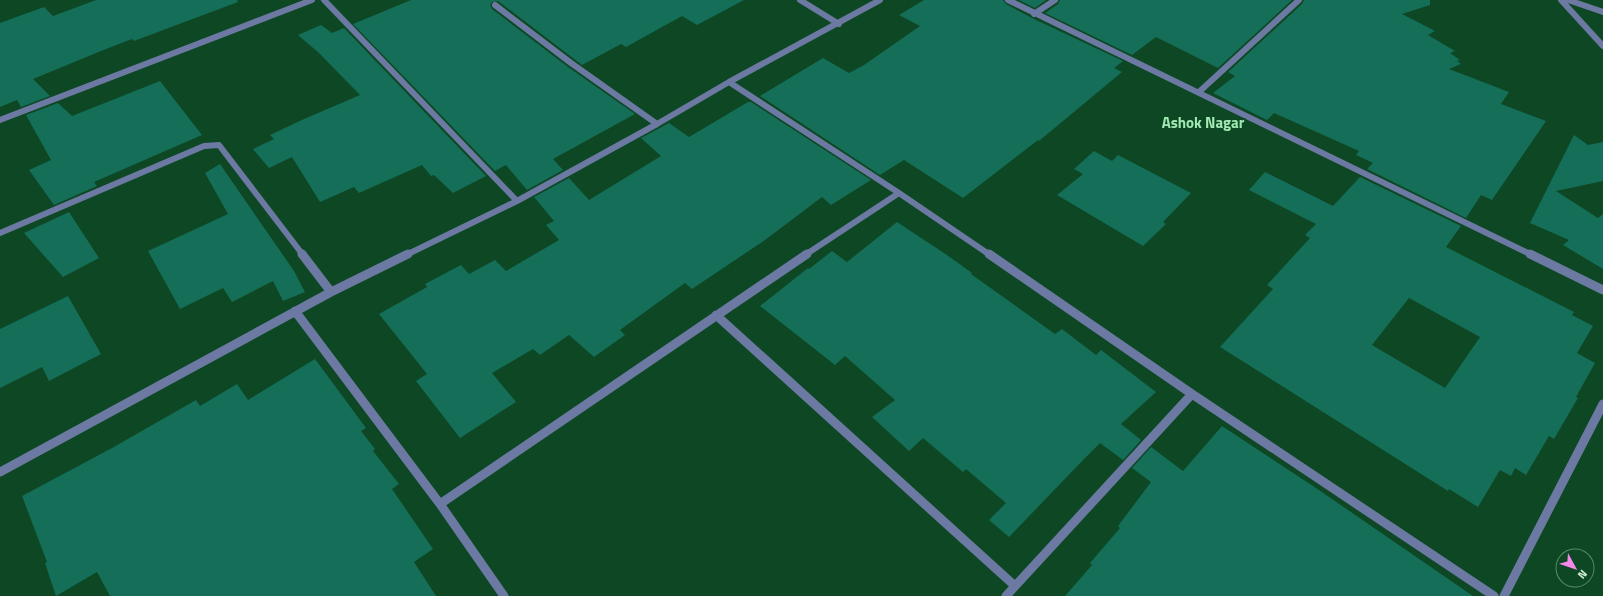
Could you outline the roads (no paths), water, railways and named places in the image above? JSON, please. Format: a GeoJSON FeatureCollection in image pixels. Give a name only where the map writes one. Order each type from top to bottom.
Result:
{"type":"FeatureCollection","features":[{"type":"Feature","properties":{"kind":"street"},"geometry":{"type":"LineString","coordinates":[[0,120],[312,0]]}},
{"type":"Feature","properties":{"kind":"street"},"geometry":{"type":"LineString","coordinates":[[324,0],[517,201]]}},
{"type":"Feature","properties":{"kind":"street"},"geometry":{"type":"LineString","coordinates":[[800,0],[839,24]]}},
{"type":"Feature","properties":{"kind":"street"},"geometry":{"type":"LineString","coordinates":[[0,472],[331,292],[517,201],[657,124],[729,82],[839,24],[880,0]]}},
{"type":"Feature","properties":{"kind":"street"},"geometry":{"type":"LineString","coordinates":[[1008,0],[1034,14],[1199,92],[1603,289]]}},
{"type":"Feature","properties":{"kind":"street"},"geometry":{"type":"LineString","coordinates":[[1034,14],[1056,0]]}},
{"type":"Feature","properties":{"kind":"street"},"geometry":{"type":"LineString","coordinates":[[1199,92],[1299,0]]}},
{"type":"Feature","properties":{"kind":"street"},"geometry":{"type":"LineString","coordinates":[[1562,0],[1603,46]]}},
{"type":"Feature","properties":{"kind":"street"},"geometry":{"type":"LineString","coordinates":[[1568,0],[1603,12]]}},
{"type":"Feature","properties":{"kind":"street"},"geometry":{"type":"LineString","coordinates":[[494,5],[657,124]]}},
{"type":"Feature","properties":{"kind":"street"},"geometry":{"type":"LineString","coordinates":[[729,82],[899,193],[1192,394],[1494,596]]}},
{"type":"Feature","properties":{"kind":"street"},"geometry":{"type":"LineString","coordinates":[[0,233],[204,146],[219,145],[331,292]]}},
{"type":"Feature","properties":{"kind":"street"},"geometry":{"type":"LineString","coordinates":[[440,504],[716,315],[899,193]]}},
{"type":"Feature","properties":{"kind":"street"},"geometry":{"type":"LineString","coordinates":[[296,311],[440,504],[504,596]]}},
{"type":"Feature","properties":{"kind":"street"},"geometry":{"type":"LineString","coordinates":[[716,315],[1015,586]]}},
{"type":"Feature","properties":{"kind":"street"},"geometry":{"type":"LineString","coordinates":[[1006,596],[1192,394]]}},
{"type":"Feature","properties":{"kind":"street"},"geometry":{"type":"LineString","coordinates":[[1504,596],[1603,404]]}},
{"type":"Feature","properties":{"kind":"district","name":"Ashok Nagar"},"geometry":{"type":"Point","coordinates":[1203,123]}}]}
